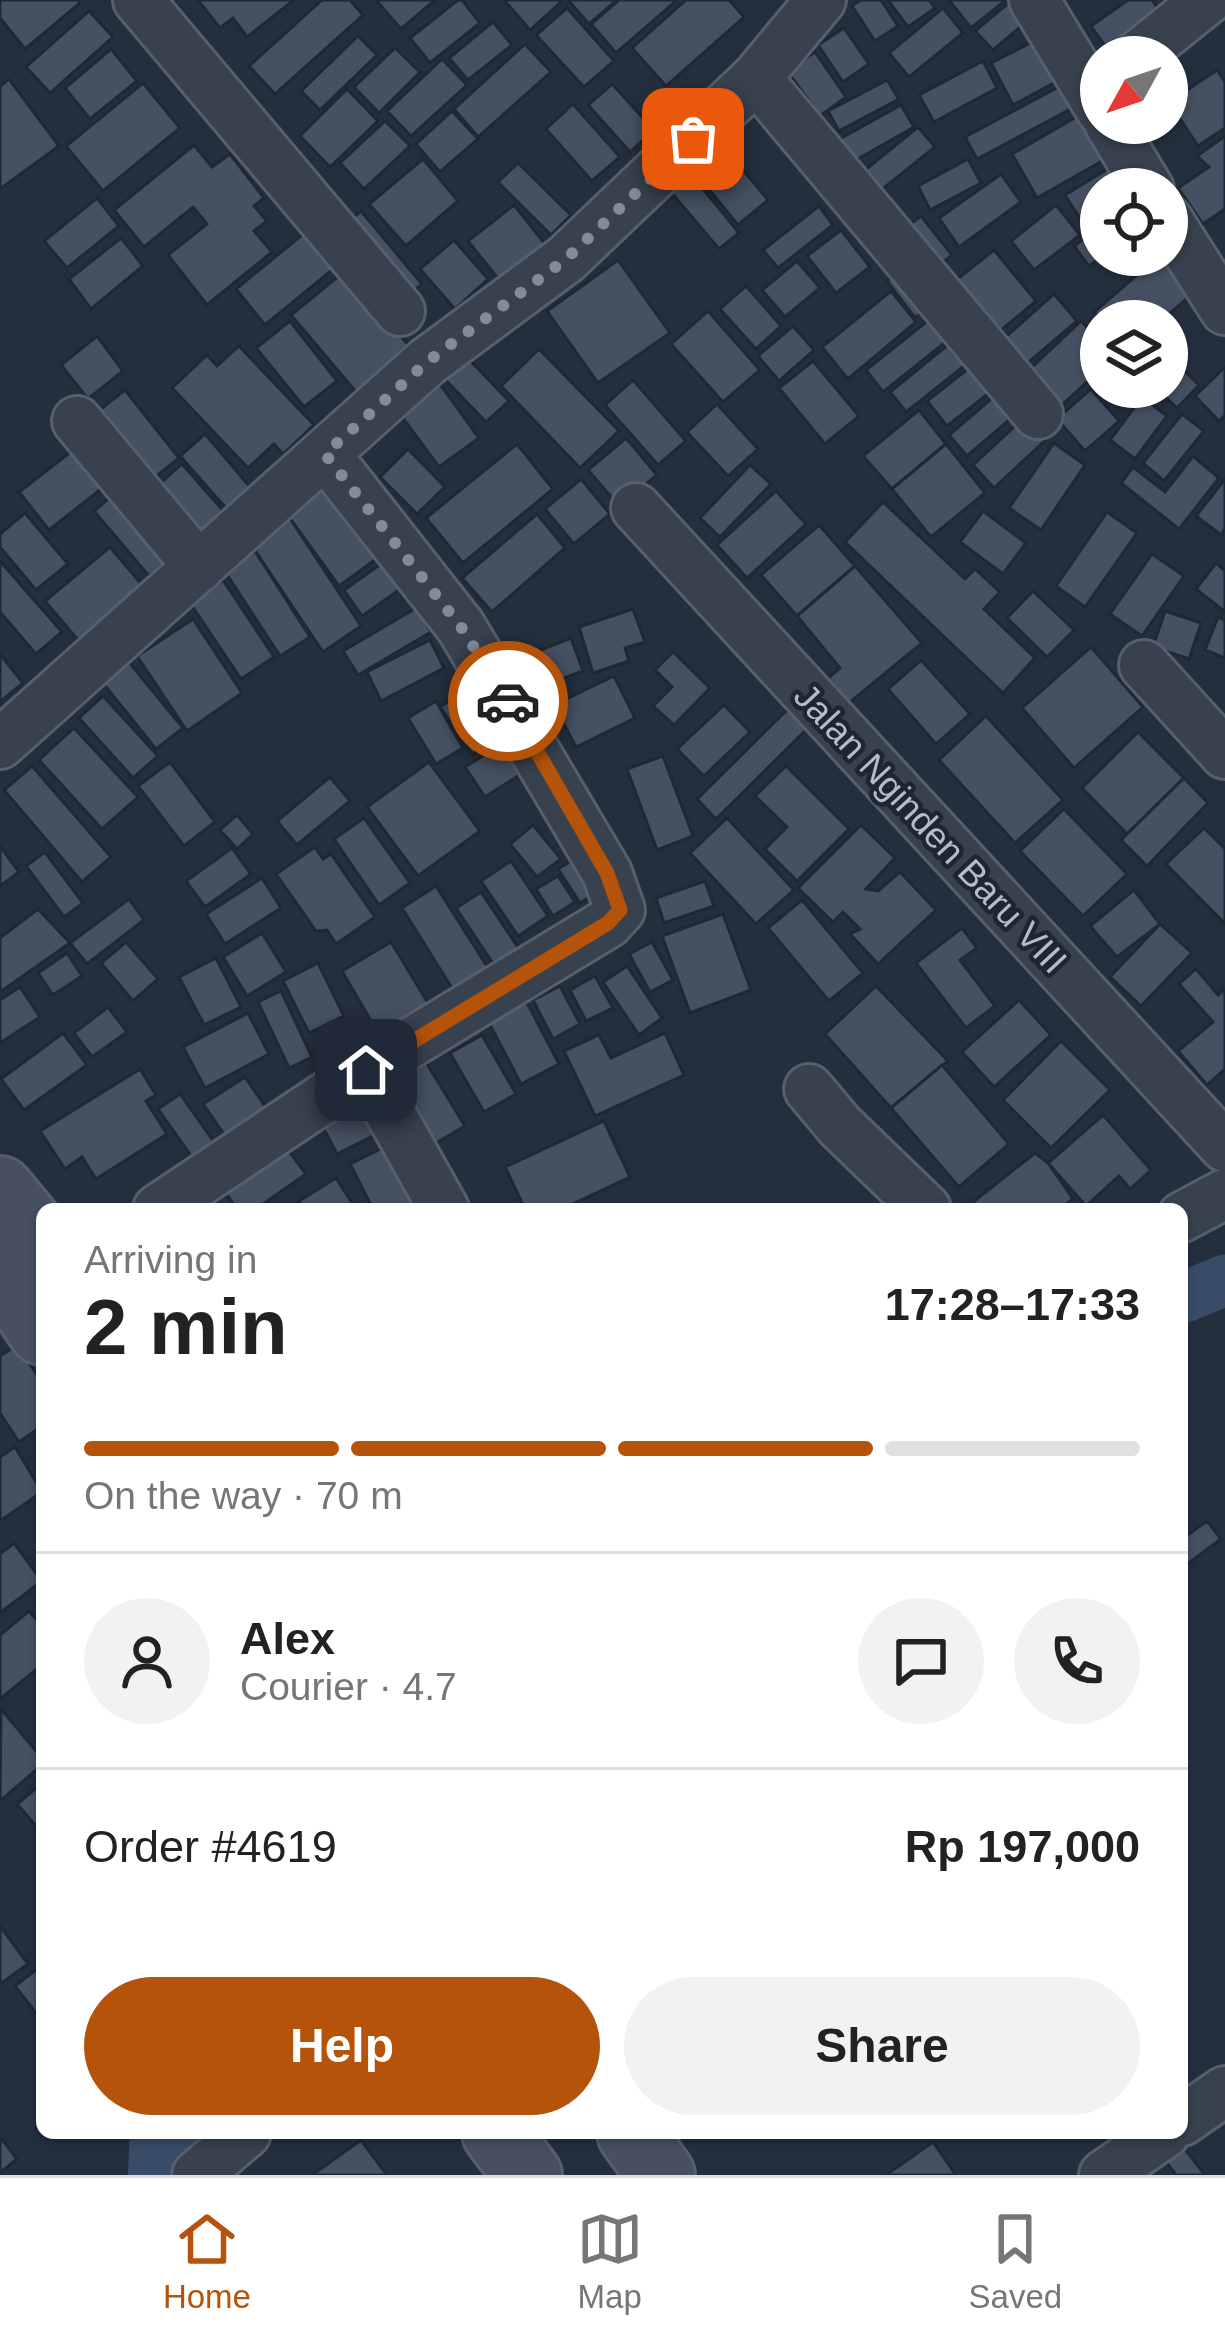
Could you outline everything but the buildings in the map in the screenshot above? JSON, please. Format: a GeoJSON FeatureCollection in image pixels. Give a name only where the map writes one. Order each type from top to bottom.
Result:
{"type":"FeatureCollection","features":[{"type":"Feature","properties":{"kind":"main road"},"geometry":{"type":"LineString","coordinates":[[0,1190],[36,1234]]}},
{"type":"Feature","properties":{"kind":"main road"},"geometry":{"type":"LineString","coordinates":[[501,2139],[528,2175]]}},
{"type":"Feature","properties":{"kind":"main road"},"geometry":{"type":"LineString","coordinates":[[636,2139],[661,2175]]}},
{"type":"Feature","properties":{"kind":"street"},"geometry":{"type":"LineString","coordinates":[[138,0],[400,311]]}},
{"type":"Feature","properties":{"kind":"street"},"geometry":{"type":"LineString","coordinates":[[1034,0],[1080,72]]}},
{"type":"Feature","properties":{"kind":"street"},"geometry":{"type":"LineString","coordinates":[[1162,36],[1207,0]]}},
{"type":"Feature","properties":{"kind":"street"},"geometry":{"type":"LineString","coordinates":[[0,744],[427,362],[566,259],[756,78],[810,3]]}},
{"type":"Feature","properties":{"kind":"street"},"geometry":{"type":"LineString","coordinates":[[756,78],[1038,414]]}},
{"type":"Feature","properties":{"kind":"street"},"geometry":{"type":"LineString","coordinates":[[1188,245],[1218,283]]}},
{"type":"Feature","properties":{"kind":"street"},"geometry":{"type":"LineString","coordinates":[[77,421],[199,567]]}},
{"type":"Feature","properties":{"kind":"street"},"geometry":{"type":"LineString","coordinates":[[167,1203],[366,1070],[608,923],[620,910],[607,873],[553,814],[537,749],[461,627],[325,454]]}},
{"type":"Feature","properties":{"kind":"street","name":"Jalan Nginden Baru VIII"},"geometry":{"type":"LineString","coordinates":[[636,508],[1225,1147]]}},
{"type":"Feature","properties":{"kind":"street"},"geometry":{"type":"LineString","coordinates":[[1144,665],[1225,754]]}},
{"type":"Feature","properties":{"kind":"street"},"geometry":{"type":"LineString","coordinates":[[366,1070],[441,1203]]}},
{"type":"Feature","properties":{"kind":"street"},"geometry":{"type":"LineString","coordinates":[[809,1089],[920,1203]]}},
{"type":"Feature","properties":{"kind":"street"},"geometry":{"type":"LineString","coordinates":[[1188,1214],[1225,1193]]}},
{"type":"Feature","properties":{"kind":"street"},"geometry":{"type":"LineString","coordinates":[[1188,2117],[1225,2091]]}},
{"type":"Feature","properties":{"kind":"street"},"geometry":{"type":"LineString","coordinates":[[197,2175],[239,2139]]}},
{"type":"Feature","properties":{"kind":"street"},"geometry":{"type":"LineString","coordinates":[[1104,2175],[1156,2139]]}},
{"type":"Feature","properties":{"kind":"waterway"},"geometry":{"type":"LineString","coordinates":[[1188,1295],[1225,1280]]}},
{"type":"Feature","properties":{"kind":"waterway"},"geometry":{"type":"LineString","coordinates":[[173,2175],[175,2139]]}},
{"type":"Feature","properties":{"kind":"way so far"},"geometry":{"type":"LineString","coordinates":[[508,701],[461,627],[325,454],[427,362],[566,259],[693,139]]}},
{"type":"Feature","properties":{"kind":"route"},"geometry":{"type":"LineString","coordinates":[[366,1070],[608,923],[620,910],[607,873],[508,701]]}}]}
